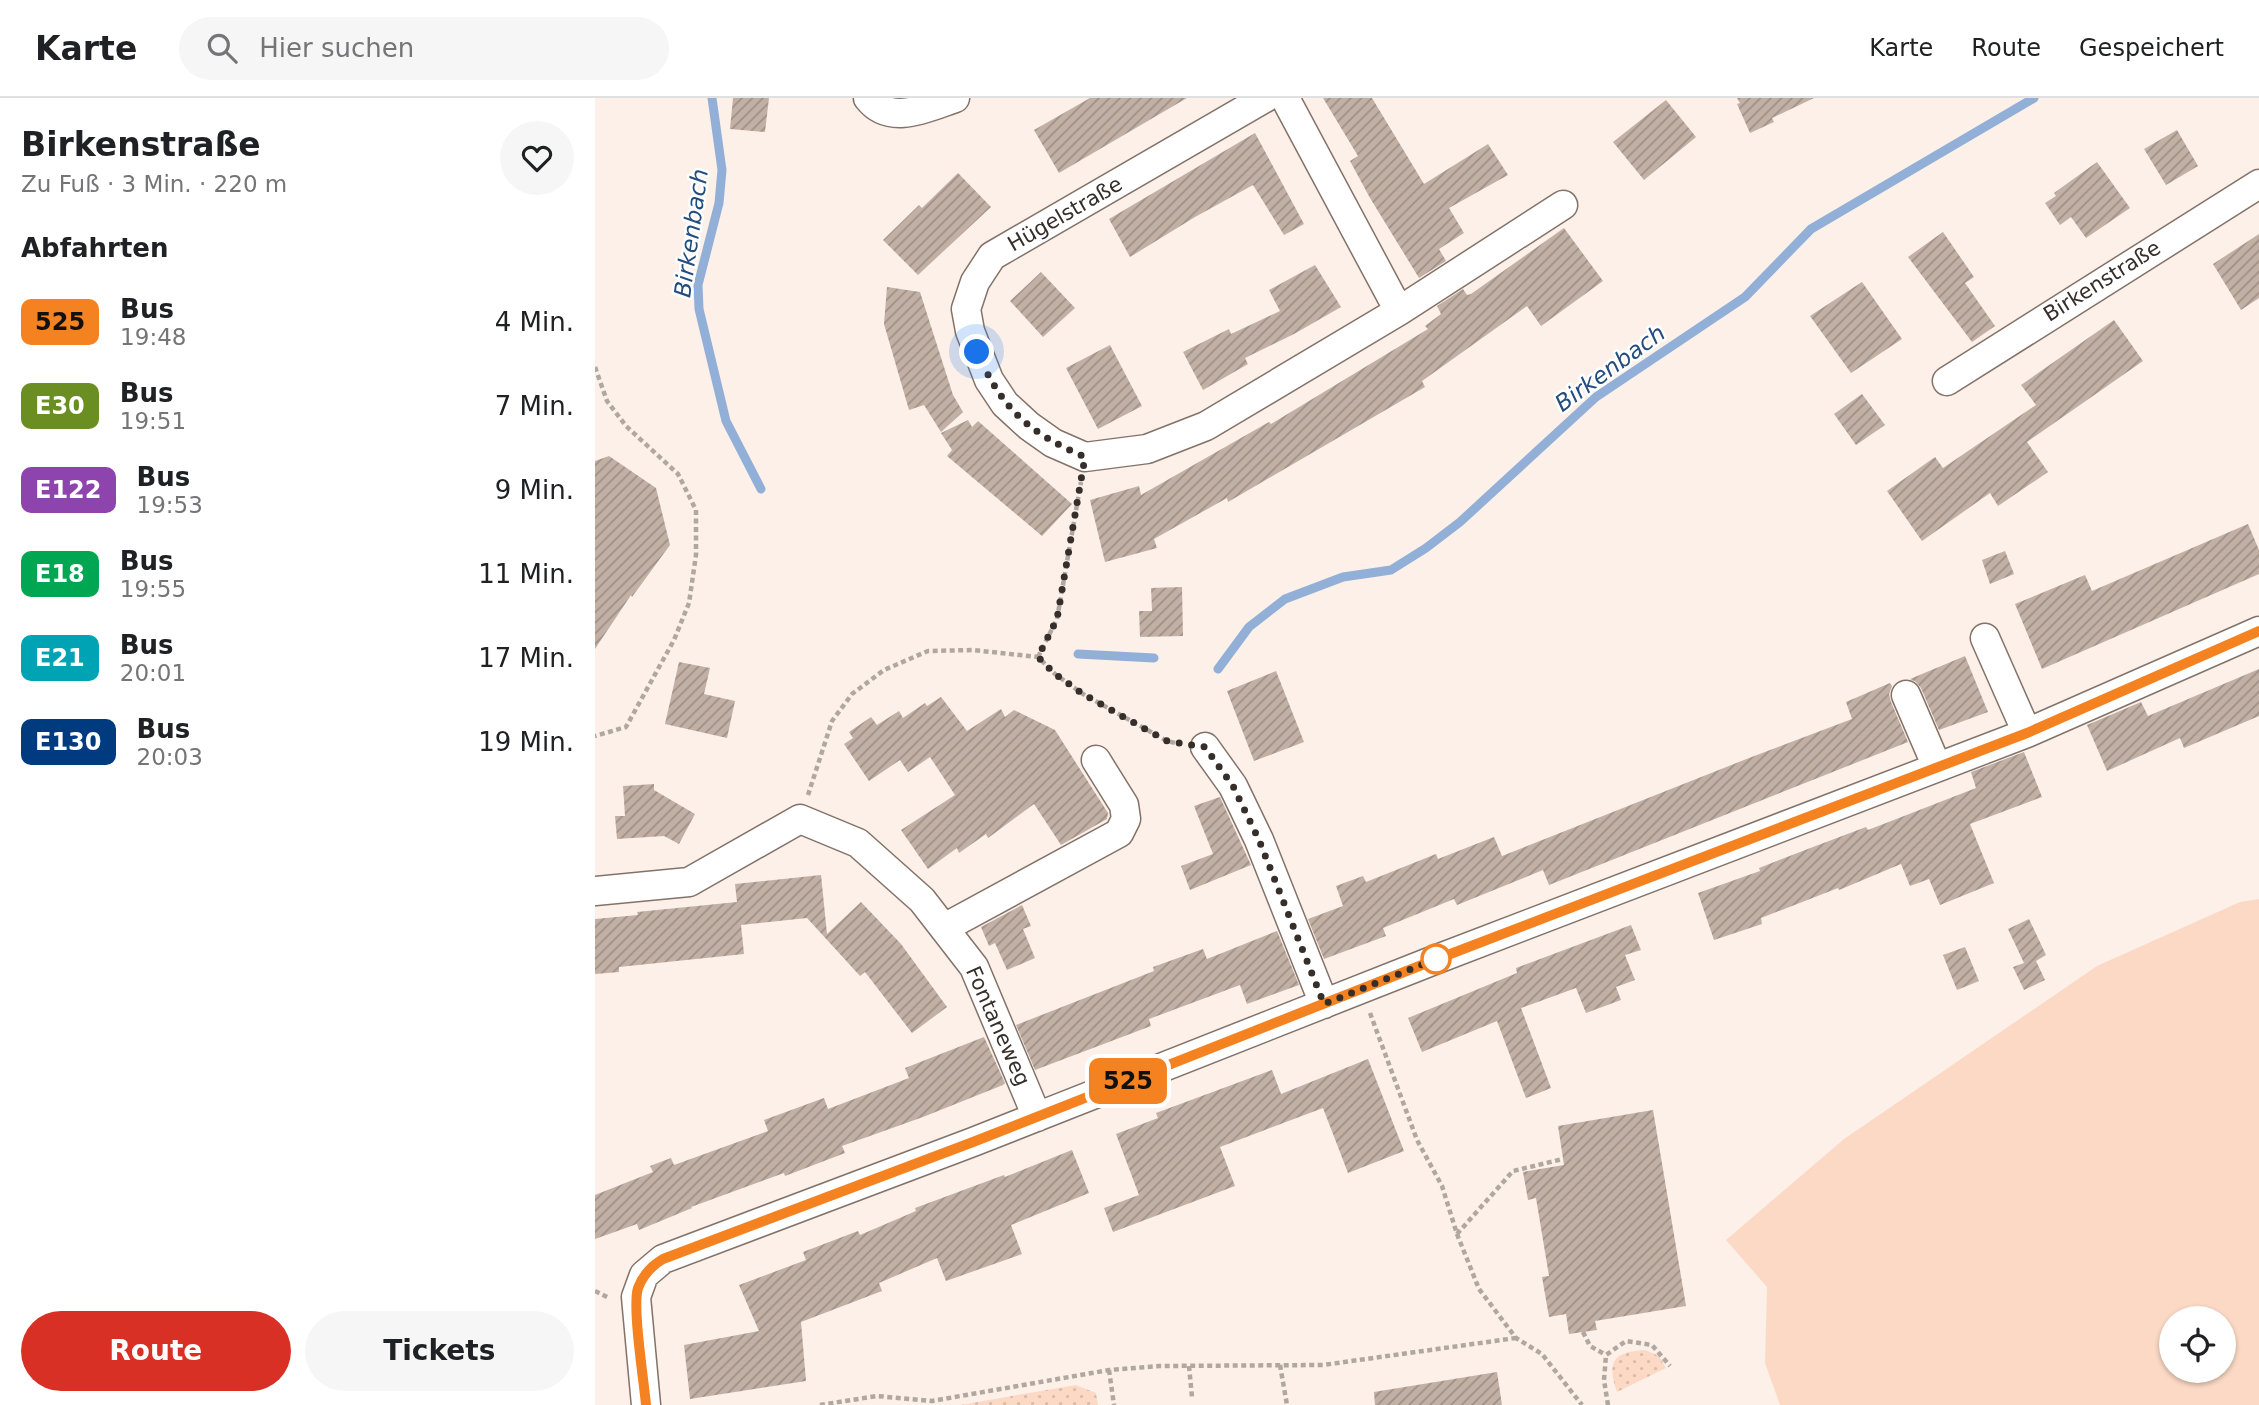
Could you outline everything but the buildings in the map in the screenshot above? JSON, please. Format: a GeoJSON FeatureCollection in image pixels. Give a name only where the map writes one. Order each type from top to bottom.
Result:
{"type":"FeatureCollection","features":[{"type":"Feature","properties":{"kind":"street"},"geometry":{"type":"LineString","coordinates":[[868,98],[883,111],[902,114],[954,98]]}},
{"type":"Feature","properties":{"kind":"street","name":"Hügelstraße"},"geometry":{"type":"LineString","coordinates":[[1085,457],[1053,443],[1029,426],[1005,404],[989,380],[969,331],[967,309],[975,282],[992,256],[1265,98]]}},
{"type":"Feature","properties":{"kind":"street"},"geometry":{"type":"LineString","coordinates":[[1285,98],[1399,311]]}},
{"type":"Feature","properties":{"kind":"street","name":"Birkenstraße"},"geometry":{"type":"LineString","coordinates":[[1947,380],[2259,184]]}},
{"type":"Feature","properties":{"kind":"street"},"geometry":{"type":"LineString","coordinates":[[1085,457],[1147,449],[1206,426],[1399,311],[1563,205]]}},
{"type":"Feature","properties":{"kind":"street"},"geometry":{"type":"LineString","coordinates":[[646,1405],[636,1297],[644,1275],[663,1259],[2027,733],[2259,631]]}},
{"type":"Feature","properties":{"kind":"street"},"geometry":{"type":"LineString","coordinates":[[1985,638],[2027,733]]}},
{"type":"Feature","properties":{"kind":"street"},"geometry":{"type":"LineString","coordinates":[[1906,695],[1937,767]]}},
{"type":"Feature","properties":{"kind":"street"},"geometry":{"type":"LineString","coordinates":[[1205,747],[1233,786],[1259,840],[1324,1004]]}},
{"type":"Feature","properties":{"kind":"street"},"geometry":{"type":"LineString","coordinates":[[944,928],[1119,833],[1126,819],[1124,805],[1096,760]]}},
{"type":"Feature","properties":{"kind":"street"},"geometry":{"type":"LineString","coordinates":[[595,891],[689,881],[800,819]]}},
{"type":"Feature","properties":{"kind":"street","name":"Fontaneweg"},"geometry":{"type":"LineString","coordinates":[[800,819],[858,843],[922,900],[974,967],[1037,1117]]}},
{"type":"Feature","properties":{"kind":"path"},"geometry":{"type":"LineString","coordinates":[[595,367],[607,401],[626,426],[678,474],[696,510],[696,521],[689,603],[674,640],[626,727],[595,736]]}},
{"type":"Feature","properties":{"kind":"path"},"geometry":{"type":"LineString","coordinates":[[1038,657],[1057,619],[1085,457]]}},
{"type":"Feature","properties":{"kind":"path"},"geometry":{"type":"LineString","coordinates":[[800,819],[832,721],[852,694],[884,670],[928,650],[973,650],[1038,657],[1055,674],[1083,694],[1167,741],[1205,747]]}},
{"type":"Feature","properties":{"kind":"path"},"geometry":{"type":"LineString","coordinates":[[1361,989],[1417,1140],[1442,1186],[1457,1234],[1479,1289],[1516,1338],[1542,1354],[1582,1405]]}},
{"type":"Feature","properties":{"kind":"path"},"geometry":{"type":"LineString","coordinates":[[1457,1234],[1513,1171],[1563,1159]]}},
{"type":"Feature","properties":{"kind":"path"},"geometry":{"type":"LineString","coordinates":[[1583,1332],[1590,1346],[1606,1355]]}},
{"type":"Feature","properties":{"kind":"path"},"geometry":{"type":"LineString","coordinates":[[820,1405],[877,1396],[932,1401],[1109,1370],[1189,1366],[1323,1365],[1516,1338]]}},
{"type":"Feature","properties":{"kind":"path"},"geometry":{"type":"LineString","coordinates":[[1606,1355],[1626,1341],[1652,1345],[1670,1366]]}},
{"type":"Feature","properties":{"kind":"path"},"geometry":{"type":"LineString","coordinates":[[1606,1355],[1604,1380],[1608,1405]]}},
{"type":"Feature","properties":{"kind":"path"},"geometry":{"type":"LineString","coordinates":[[1280,1365],[1287,1405]]}},
{"type":"Feature","properties":{"kind":"path"},"geometry":{"type":"LineString","coordinates":[[1189,1366],[1192,1397]]}},
{"type":"Feature","properties":{"kind":"path"},"geometry":{"type":"LineString","coordinates":[[1109,1370],[1114,1405]]}},
{"type":"Feature","properties":{"kind":"shaded area"},"geometry":{"type":"Polygon","coordinates":[[[2259,899],[2259,1405],[1780,1405],[1765,1363],[1767,1287],[1726,1240],[1844,1139],[2097,966],[2240,902],[2259,899]]]}},
{"type":"Feature","properties":{"kind":"shaded area"},"geometry":{"type":"Polygon","coordinates":[[[1645,1350],[1659,1356],[1666,1368],[1617,1392],[1612,1373],[1615,1360],[1626,1353],[1645,1350]]]}},
{"type":"Feature","properties":{"kind":"shaded area"},"geometry":{"type":"Polygon","coordinates":[[[1076,1385],[1096,1393],[1098,1405],[960,1405],[1076,1385]]]}},
{"type":"Feature","properties":{"kind":"waterway","name":"Birkenbach"},"geometry":{"type":"LineString","coordinates":[[712,98],[722,170],[719,203],[698,285],[699,309],[726,421],[761,489]]}},
{"type":"Feature","properties":{"kind":"waterway","name":"Birkenbach"},"geometry":{"type":"LineString","coordinates":[[1218,669],[1249,627],[1285,599],[1343,577],[1391,570],[1426,548],[1460,522],[1596,397],[1745,297],[1811,229],[2034,98]]}},
{"type":"Feature","properties":{"kind":"waterway","name":"Birkenbach"},"geometry":{"type":"LineString","coordinates":[[1078,654],[1154,658]]}},
{"type":"Feature","properties":{"kind":"bus line","name":"525"},"geometry":{"type":"LineString","coordinates":[[646,1405],[636,1297],[644,1275],[663,1259],[973,1142],[1432,961],[2027,733],[2259,631]]}},
{"type":"Feature","properties":{"kind":"route"},"geometry":{"type":"LineString","coordinates":[[977,352],[989,380],[1005,404],[1053,443],[1085,457],[1057,619],[1038,657],[1055,674],[1083,694],[1167,741],[1205,747],[1233,786],[1259,840],[1324,1004],[1436,959]]}}]}
